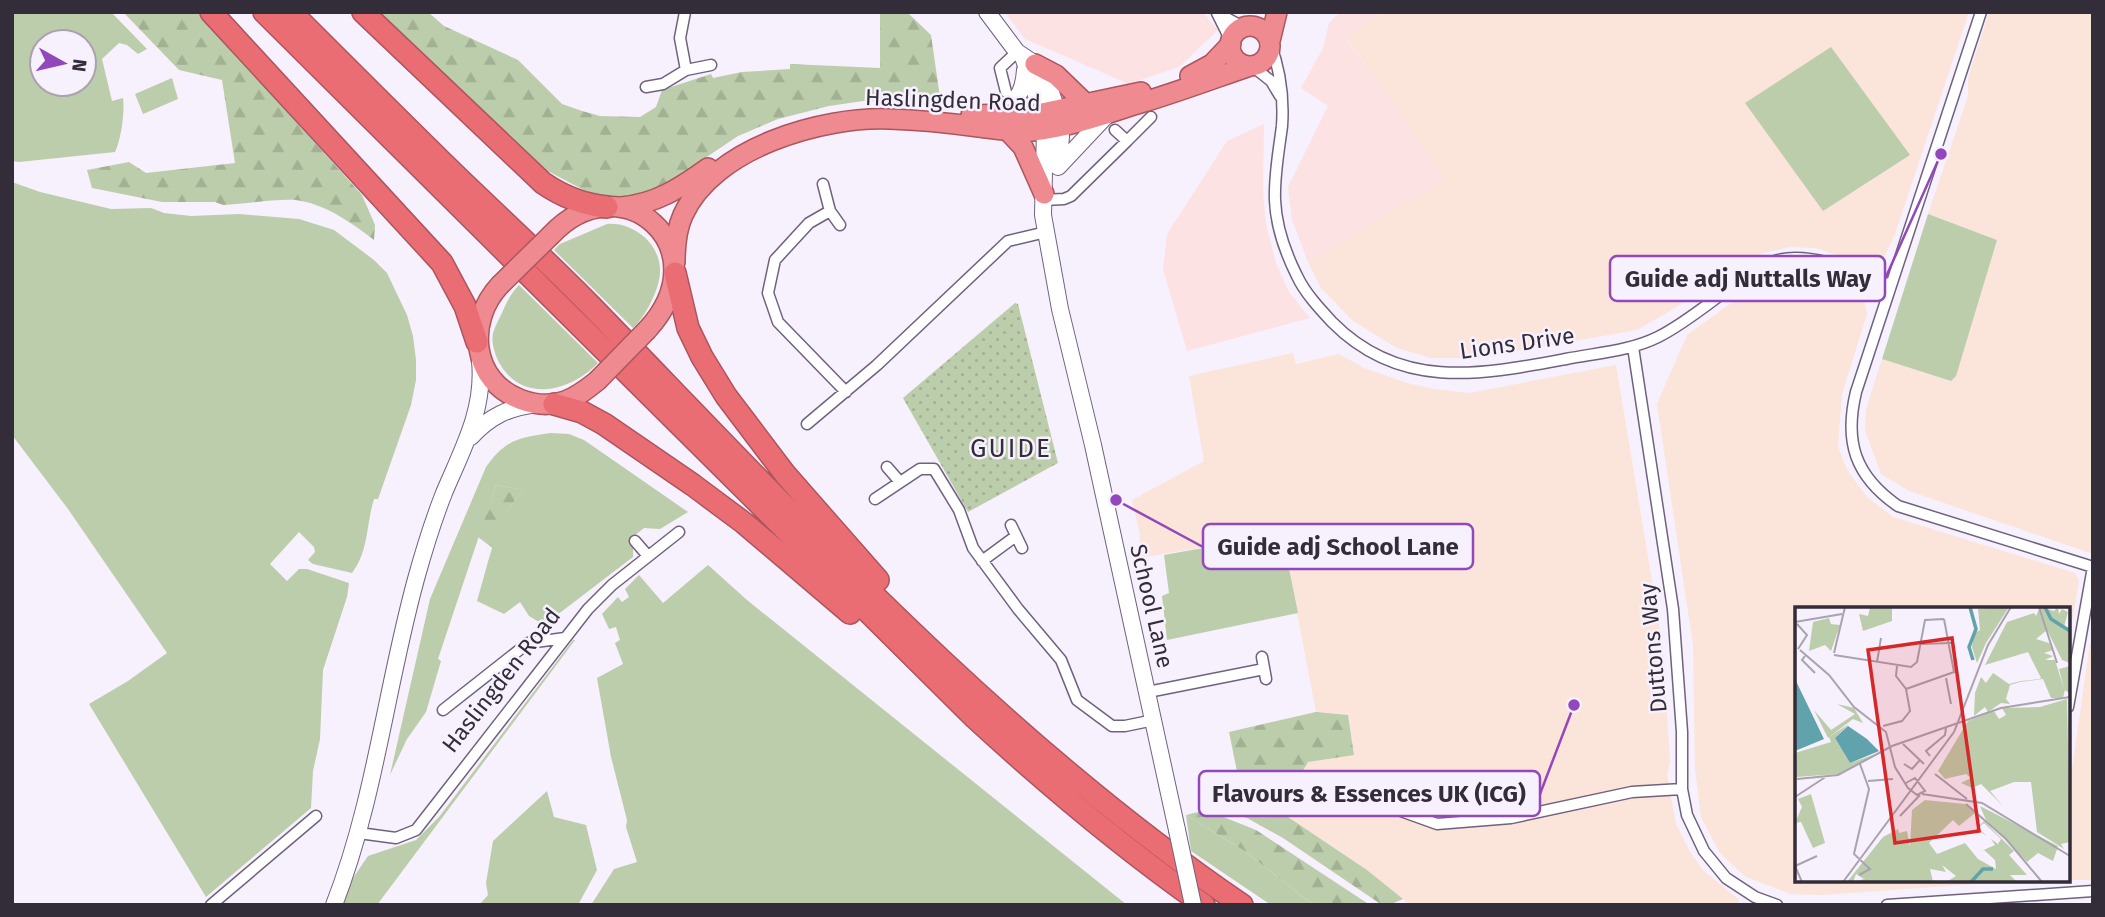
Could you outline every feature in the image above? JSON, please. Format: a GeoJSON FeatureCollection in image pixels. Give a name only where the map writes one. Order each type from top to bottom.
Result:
{"type":"FeatureCollection","features":[{"type":"Feature","properties":{"kind":"highway"},"geometry":{"type":"LineString","coordinates":[[211,12],[432,251],[457,289],[485,369],[501,389],[515,397],[582,412],[693,485],[744,523],[1141,861],[1204,905]]}},
{"type":"Feature","properties":{"kind":"highway"},"geometry":{"type":"LineString","coordinates":[[264,12],[975,718]]}},
{"type":"Feature","properties":{"kind":"highway"},"geometry":{"type":"LineString","coordinates":[[291,12],[587,303],[861,583],[951,669],[1037,746],[1145,836],[1242,905]]}},
{"type":"Feature","properties":{"kind":"highway"},"geometry":{"type":"LineString","coordinates":[[363,12],[543,183],[569,198],[638,214],[655,226],[667,243],[675,267],[685,320],[702,357],[726,396],[785,474],[858,559],[1037,746]]}},
{"type":"Feature","properties":{"kind":"highway"},"geometry":{"type":"LineString","coordinates":[[1270,42],[1261,29],[1253,26],[1241,30],[1236,59],[1251,65],[1266,58],[1278,12]]}},
{"type":"Feature","properties":{"kind":"highway","name":"Haslingden Road"},"geometry":{"type":"LineString","coordinates":[[675,267],[676,236],[682,217],[701,188],[721,170],[748,153],[783,137],[842,122],[886,119],[1023,132],[1085,103],[1154,89],[1193,75],[1212,64],[1241,30]]}},
{"type":"Feature","properties":{"kind":"highway"},"geometry":{"type":"LineString","coordinates":[[1025,61],[1056,75],[1085,103]]}},
{"type":"Feature","properties":{"kind":"highway","name":"Haslingden Road"},"geometry":{"type":"LineString","coordinates":[[614,207],[645,204],[665,197],[709,166],[747,145],[766,135],[812,119],[842,114],[879,113],[1111,123],[1146,101],[1163,98],[1251,65]]}},
{"type":"Feature","properties":{"kind":"highway"},"geometry":{"type":"LineString","coordinates":[[1007,130],[1023,147],[1044,197]]}},
{"type":"Feature","properties":{"kind":"highway"},"geometry":{"type":"LineString","coordinates":[[479,350],[483,310],[500,285],[561,224],[579,212],[614,207]]}},
{"type":"Feature","properties":{"kind":"highway"},"geometry":{"type":"LineString","coordinates":[[546,404],[573,398],[597,381],[647,330],[667,304],[675,267]]}},
{"type":"Feature","properties":{"kind":"main road"},"geometry":{"type":"LineString","coordinates":[[987,12],[1049,87],[1058,166]]}},
{"type":"Feature","properties":{"kind":"main road"},"geometry":{"type":"LineString","coordinates":[[984,116],[1020,96],[1024,85],[1025,61]]}},
{"type":"Feature","properties":{"kind":"main road","name":"School Lane"},"geometry":{"type":"LineString","coordinates":[[1051,120],[1044,197],[1046,232],[1060,309],[1148,692],[1193,905]]}},
{"type":"Feature","properties":{"kind":"main road"},"geometry":{"type":"LineString","coordinates":[[1044,197],[1058,166],[1111,123]]}},
{"type":"Feature","properties":{"kind":"main road"},"geometry":{"type":"LineString","coordinates":[[334,905],[359,833],[416,579],[436,513],[466,445],[479,401],[479,350]]}},
{"type":"Feature","properties":{"kind":"main road"},"geometry":{"type":"LineString","coordinates":[[466,445],[477,430],[495,415],[508,409],[546,404]]}},
{"type":"Feature","properties":{"kind":"street"},"geometry":{"type":"LineString","coordinates":[[685,12],[680,38],[686,71]]}},
{"type":"Feature","properties":{"kind":"street"},"geometry":{"type":"LineString","coordinates":[[1981,12],[1850,417],[1851,439],[1866,477],[1879,493],[1898,506],[2093,568],[2070,696]]}},
{"type":"Feature","properties":{"kind":"street"},"geometry":{"type":"LineString","coordinates":[[1217,13],[1241,30]]}},
{"type":"Feature","properties":{"kind":"street"},"geometry":{"type":"LineString","coordinates":[[1217,13],[1241,30]]}},
{"type":"Feature","properties":{"kind":"street","name":"Lions Drive"},"geometry":{"type":"LineString","coordinates":[[1270,42],[1279,68],[1282,98],[1275,200],[1282,239],[1299,280],[1317,306],[1340,330],[1363,348],[1390,362],[1426,371],[1455,374],[1492,372],[1633,347],[1659,337],[1757,269],[1779,260],[1806,259],[1836,265],[1891,285]]}},
{"type":"Feature","properties":{"kind":"street"},"geometry":{"type":"LineString","coordinates":[[996,56],[1006,92]]}},
{"type":"Feature","properties":{"kind":"street"},"geometry":{"type":"LineString","coordinates":[[1000,68],[1025,61]]}},
{"type":"Feature","properties":{"kind":"street"},"geometry":{"type":"LineString","coordinates":[[646,87],[663,84],[686,71],[710,65]]}},
{"type":"Feature","properties":{"kind":"street"},"geometry":{"type":"LineString","coordinates":[[1251,65],[1270,81],[1282,98]]}},
{"type":"Feature","properties":{"kind":"street"},"geometry":{"type":"LineString","coordinates":[[1044,197],[1064,199],[1071,196],[1151,117]]}},
{"type":"Feature","properties":{"kind":"street"},"geometry":{"type":"LineString","coordinates":[[1111,123],[1127,141]]}},
{"type":"Feature","properties":{"kind":"street"},"geometry":{"type":"LineString","coordinates":[[823,184],[830,211],[840,225]]}},
{"type":"Feature","properties":{"kind":"street"},"geometry":{"type":"LineString","coordinates":[[830,211],[809,223],[775,260],[768,293],[778,322],[846,392]]}},
{"type":"Feature","properties":{"kind":"street"},"geometry":{"type":"LineString","coordinates":[[807,425],[1008,241],[1046,232]]}},
{"type":"Feature","properties":{"kind":"street","name":"Duttons Way"},"geometry":{"type":"LineString","coordinates":[[1633,347],[1673,609],[1682,732],[1682,789],[1686,815],[1704,851],[1735,886],[1777,905]]}},
{"type":"Feature","properties":{"kind":"street"},"geometry":{"type":"LineString","coordinates":[[887,467],[900,482]]}},
{"type":"Feature","properties":{"kind":"street"},"geometry":{"type":"LineString","coordinates":[[875,499],[923,468],[930,467],[937,471],[959,510],[971,543],[982,561],[1061,660],[1074,696],[1080,703],[1112,726],[1154,720]]}},
{"type":"Feature","properties":{"kind":"street","name":"Haslingden Road"},"geometry":{"type":"LineString","coordinates":[[359,833],[396,838],[416,830],[588,609],[612,585],[679,531]]}},
{"type":"Feature","properties":{"kind":"street"},"geometry":{"type":"LineString","coordinates":[[982,561],[1014,531],[1022,548]]}},
{"type":"Feature","properties":{"kind":"street"},"geometry":{"type":"LineString","coordinates":[[635,541],[648,556]]}},
{"type":"Feature","properties":{"kind":"street"},"geometry":{"type":"LineString","coordinates":[[443,710],[528,643],[565,638]]}},
{"type":"Feature","properties":{"kind":"street"},"geometry":{"type":"LineString","coordinates":[[1148,692],[1265,674],[1262,657]]}},
{"type":"Feature","properties":{"kind":"street"},"geometry":{"type":"LineString","coordinates":[[1398,810],[1437,824],[1511,818],[1632,792],[1682,789]]}},
{"type":"Feature","properties":{"kind":"street"},"geometry":{"type":"LineString","coordinates":[[211,905],[316,816]]}},
{"type":"Feature","properties":{"kind":"street"},"geometry":{"type":"LineString","coordinates":[[2052,882],[2052,893]]}},
{"type":"Feature","properties":{"kind":"street"},"geometry":{"type":"LineString","coordinates":[[1886,905],[2093,891]]}},
{"type":"Feature","properties":{"kind":"shaded area"},"geometry":{"type":"Polygon","coordinates":[[[1203,12],[1218,30],[1179,67],[1129,84],[1025,39],[1006,14],[1203,12]]]}},
{"type":"Feature","properties":{"kind":"shaded area"},"geometry":{"type":"Polygon","coordinates":[[[1340,12],[1385,12],[1346,38],[1446,179],[1308,262],[1292,220],[1288,187],[1328,106],[1301,88],[1323,48],[1329,23],[1340,12]]]}},
{"type":"Feature","properties":{"kind":"shaded area"},"geometry":{"type":"Polygon","coordinates":[[[1385,12],[1969,12],[1895,234],[1881,264],[1871,267],[1816,248],[1789,247],[1760,254],[1637,330],[1476,358],[1431,358],[1397,348],[1353,321],[1321,288],[1308,262],[1445,179],[1346,37],[1385,12]]]}},
{"type":"Feature","properties":{"kind":"shaded area"},"geometry":{"type":"Polygon","coordinates":[[[1989,12],[2093,12],[2093,554],[1909,491],[1881,474],[1865,430],[1866,409],[1882,359],[1951,381],[1997,240],[1928,214],[1968,96],[1968,78],[1989,12]]]}},
{"type":"Feature","properties":{"kind":"shaded area"},"geometry":{"type":"Polygon","coordinates":[[[1264,124],[1263,191],[1266,224],[1276,263],[1289,292],[1310,318],[1187,351],[1163,269],[1167,234],[1227,141],[1264,124]]]}},
{"type":"Feature","properties":{"kind":"shaded area"},"geometry":{"type":"Polygon","coordinates":[[[1794,278],[1844,287],[1864,299],[1867,314],[1842,394],[1838,446],[1847,470],[1867,497],[1893,517],[2075,573],[2079,581],[2070,633],[2070,607],[1795,607],[1795,882],[2003,882],[1822,895],[1791,894],[1746,877],[1720,853],[1701,817],[1695,769],[1693,645],[1657,404],[1687,335],[1762,281],[1794,278]]]}},
{"type":"Feature","properties":{"kind":"shaded area"},"geometry":{"type":"Polygon","coordinates":[[[1293,353],[1296,364],[1339,354],[1364,368],[1407,383],[1469,393],[1616,365],[1663,647],[1670,762],[1667,775],[1676,824],[1703,870],[1739,900],[1738,905],[1410,905],[1367,870],[1279,811],[1308,762],[1354,754],[1348,715],[1316,712],[1282,534],[1139,558],[1140,534],[1132,500],[1204,461],[1189,376],[1293,353]]]}},
{"type":"Feature","properties":{"kind":"shaded area"},"geometry":{"type":"Polygon","coordinates":[[[2090,644],[2093,645],[2093,880],[2073,880],[2070,876],[2070,782],[2090,644]]]}},
{"type":"Feature","properties":{"kind":"green space"},"geometry":{"type":"Polygon","coordinates":[[[12,12],[111,12],[147,49],[138,54],[127,45],[119,43],[102,59],[112,101],[123,98],[122,125],[115,152],[12,161],[12,12]]]}},
{"type":"Feature","properties":{"kind":"green space"},"geometry":{"type":"Polygon","coordinates":[[[123,12],[197,12],[362,195],[375,225],[374,240],[337,215],[306,202],[287,200],[223,205],[215,202],[162,202],[92,188],[87,170],[129,162],[146,173],[235,163],[222,80],[179,70],[123,12]]]}},
{"type":"Feature","properties":{"kind":"green space"},"geometry":{"type":"Polygon","coordinates":[[[380,12],[428,12],[444,26],[518,60],[562,104],[600,116],[640,117],[656,107],[662,90],[711,74],[713,78],[742,72],[790,69],[790,64],[880,68],[880,12],[907,12],[931,35],[941,104],[863,101],[829,106],[778,119],[738,136],[668,183],[627,198],[593,195],[546,170],[380,12]]]}},
{"type":"Feature","properties":{"kind":"green space"},"geometry":{"type":"Polygon","coordinates":[[[1831,47],[1910,155],[1823,211],[1745,103],[1831,47]]]}},
{"type":"Feature","properties":{"kind":"green space"},"geometry":{"type":"Polygon","coordinates":[[[172,78],[178,99],[143,114],[135,94],[172,78]]]}},
{"type":"Feature","properties":{"kind":"green space"},"geometry":{"type":"Polygon","coordinates":[[[12,182],[40,192],[111,209],[151,208],[164,213],[191,216],[239,214],[299,219],[334,230],[387,273],[407,315],[413,336],[416,380],[411,405],[378,499],[374,499],[364,547],[352,573],[313,564],[308,560],[315,552],[314,547],[299,532],[270,564],[287,581],[299,569],[307,569],[349,583],[323,670],[320,739],[313,771],[311,808],[206,897],[89,704],[167,653],[68,509],[12,435],[12,182]]]}},
{"type":"Feature","properties":{"kind":"green space"},"geometry":{"type":"Polygon","coordinates":[[[1928,214],[1997,240],[1956,376],[1951,381],[1882,359],[1928,214]]]}},
{"type":"Feature","properties":{"kind":"green space"},"geometry":{"type":"Polygon","coordinates":[[[607,224],[626,226],[634,230],[649,242],[658,259],[660,276],[655,292],[648,309],[633,328],[554,250],[560,244],[607,224]]]}},
{"type":"Feature","properties":{"kind":"green space"},"geometry":{"type":"Polygon","coordinates":[[[519,285],[598,363],[587,373],[575,381],[548,389],[521,385],[510,377],[497,357],[493,337],[507,301],[519,285]]]}},
{"type":"Feature","properties":{"kind":"green space"},"geometry":{"type":"Polygon","coordinates":[[[1015,303],[1018,304],[1058,463],[968,512],[903,398],[1015,303]]]}},
{"type":"Feature","properties":{"kind":"green space"},"geometry":{"type":"Polygon","coordinates":[[[551,433],[569,434],[584,440],[688,512],[660,529],[644,528],[629,540],[633,557],[544,625],[529,616],[520,602],[504,614],[477,601],[500,527],[506,513],[524,490],[496,485],[438,659],[441,661],[426,712],[407,739],[390,775],[430,599],[486,467],[500,451],[514,441],[551,433]]]}},
{"type":"Feature","properties":{"kind":"green space"},"geometry":{"type":"Polygon","coordinates":[[[496,485],[525,490],[509,509],[494,549],[478,537],[496,485]]]}},
{"type":"Feature","properties":{"kind":"green space"},"geometry":{"type":"Polygon","coordinates":[[[1282,534],[1298,613],[1167,640],[1162,596],[1169,593],[1164,555],[1282,534]]]}},
{"type":"Feature","properties":{"kind":"green space"},"geometry":{"type":"Polygon","coordinates":[[[708,565],[747,600],[1127,905],[591,905],[614,869],[637,862],[626,827],[627,820],[611,757],[597,678],[623,664],[615,643],[620,640],[616,627],[609,629],[602,614],[618,597],[622,602],[629,597],[625,589],[639,575],[663,603],[708,565]]]}},
{"type":"Feature","properties":{"kind":"green space"},"geometry":{"type":"Polygon","coordinates":[[[573,640],[377,905],[342,905],[353,878],[368,856],[416,840],[439,817],[573,640]]]}},
{"type":"Feature","properties":{"kind":"green space"},"geometry":{"type":"Polygon","coordinates":[[[1316,712],[1348,715],[1354,755],[1308,762],[1279,811],[1367,870],[1403,899],[1389,905],[1382,905],[1283,838],[1247,818],[1215,808],[1243,801],[1229,732],[1316,712]]]}},
{"type":"Feature","properties":{"kind":"green space"},"geometry":{"type":"Polygon","coordinates":[[[547,791],[554,817],[586,825],[597,870],[578,905],[479,905],[488,895],[486,883],[493,841],[547,791]]]}},
{"type":"Feature","properties":{"kind":"green space"},"geometry":{"type":"Polygon","coordinates":[[[1206,810],[1256,830],[1370,905],[1316,905],[1246,852],[1186,815],[1206,810]]]}},
{"type":"Feature","properties":{"kind":"green space"},"geometry":{"type":"Polygon","coordinates":[[[1186,815],[1246,852],[1316,905],[1271,905],[1191,851],[1186,815]]]}},
{"type":"Feature","properties":{"kind":"place","name":"Guide adj Nuttalls Way"},"geometry":{"type":"Point","coordinates":[1941,154]}},
{"type":"Feature","properties":{"kind":"place","name":"Guide adj School Lane"},"geometry":{"type":"Point","coordinates":[1116,500]}},
{"type":"Feature","properties":{"kind":"place","name":"Flavours & Essences UK (ICG)"},"geometry":{"type":"Point","coordinates":[1574,705]}},
{"type":"Feature","properties":{"kind":"district","name":"GUIDE"},"geometry":{"type":"Point","coordinates":[1011,448]}}]}
